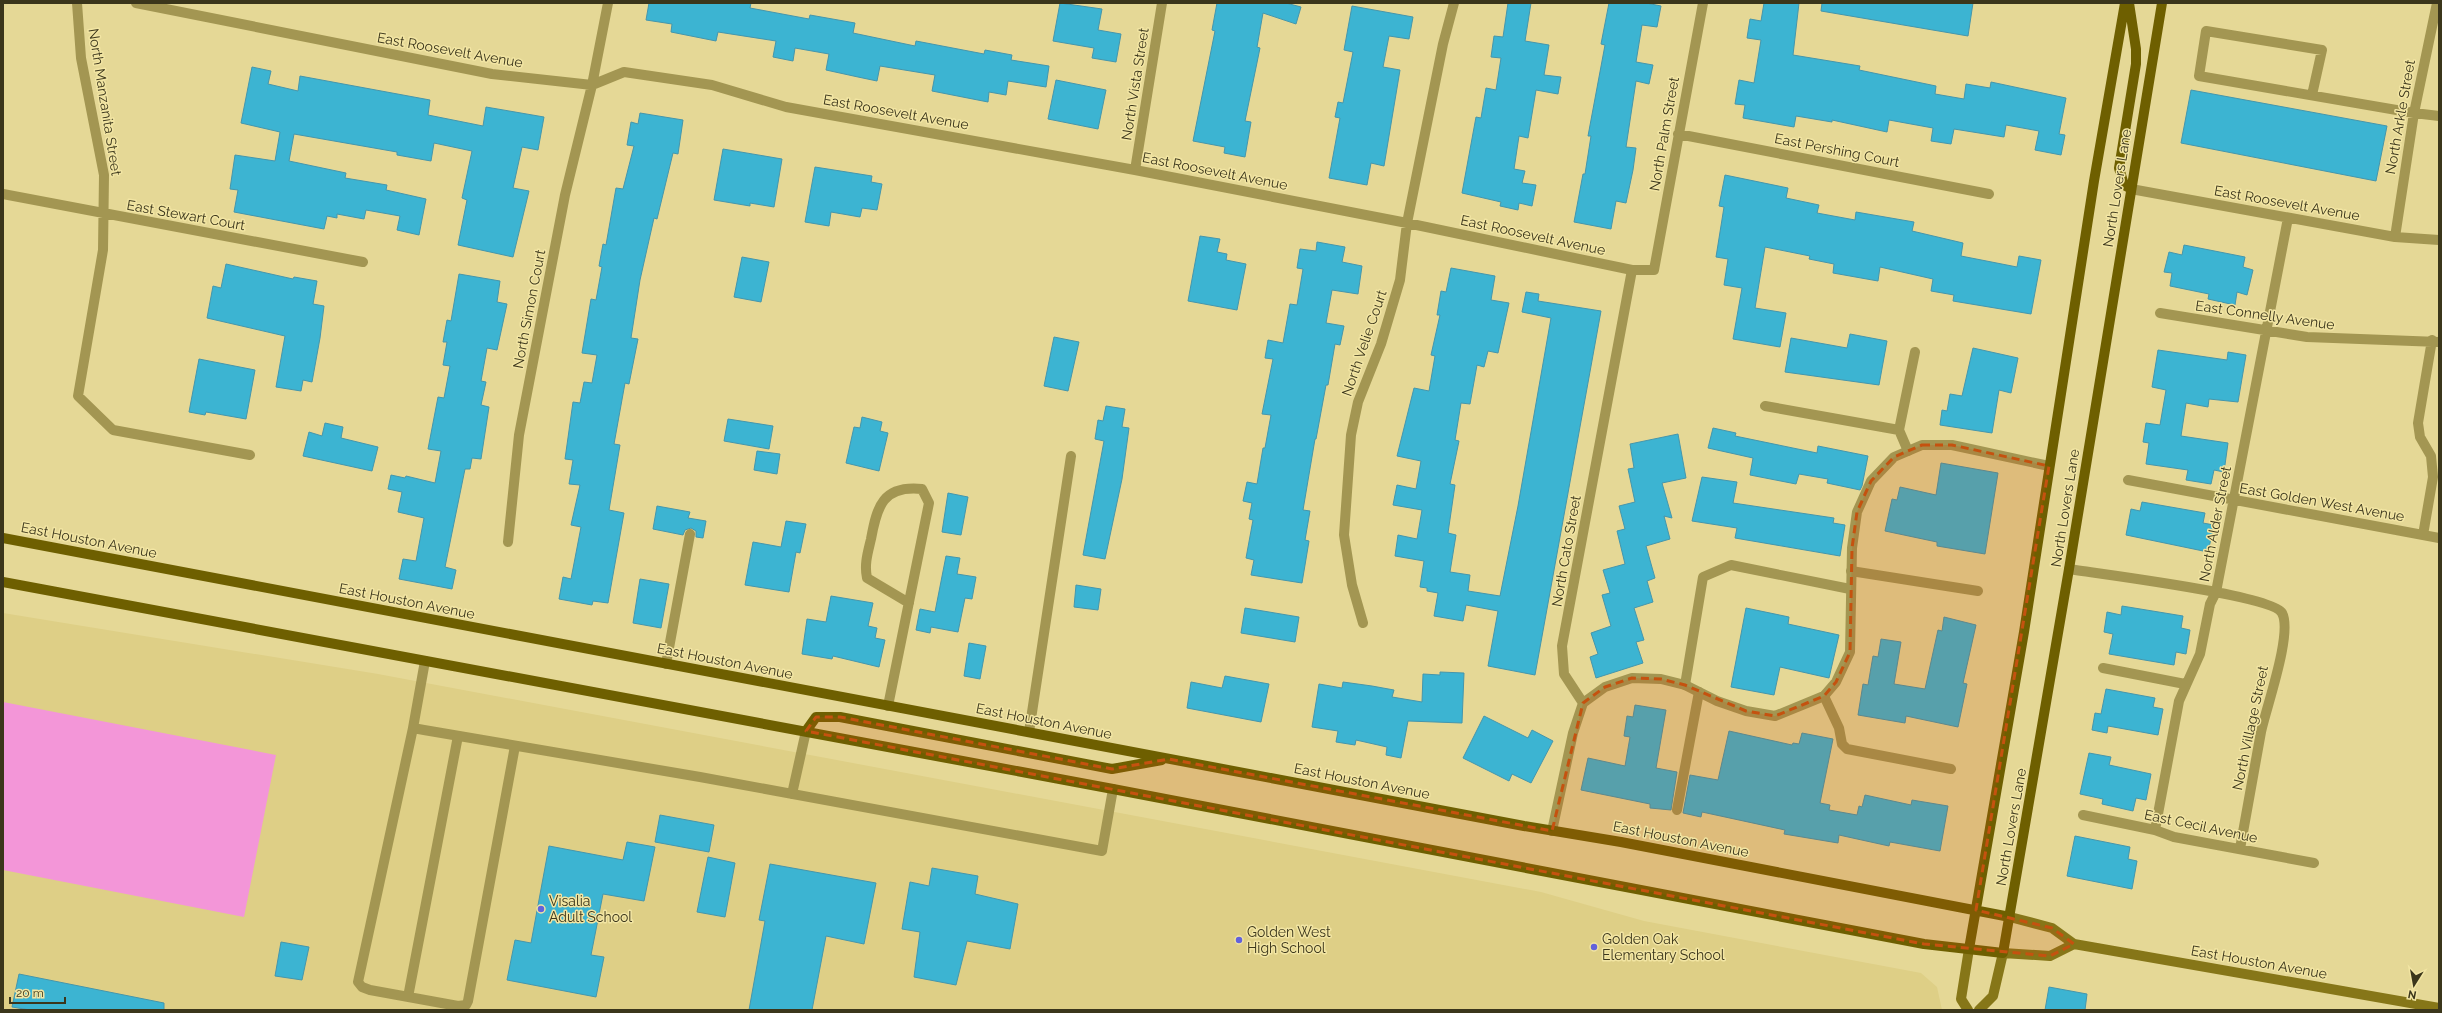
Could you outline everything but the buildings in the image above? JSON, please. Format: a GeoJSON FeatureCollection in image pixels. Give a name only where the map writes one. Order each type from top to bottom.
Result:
{"type":"FeatureCollection","features":[{"type":"Feature","properties":{"kind":"main road","name":"North Lovers Lane"},"geometry":{"type":"LineString","coordinates":[[1968,1010],[1961,998],[2024,632],[2049,466],[2125,3]]}},
{"type":"Feature","properties":{"kind":"main road"},"geometry":{"type":"LineString","coordinates":[[2129,3],[2136,49],[2136,64],[2119,168],[2124,185],[2131,189]]}},
{"type":"Feature","properties":{"kind":"main road","name":"North Lovers Lane"},"geometry":{"type":"LineString","coordinates":[[1979,1010],[1993,996],[2010,917],[2070,569],[2162,3]]}},
{"type":"Feature","properties":{"kind":"main road","name":"East Houston Avenue"},"geometry":{"type":"LineString","coordinates":[[3,538],[1976,910],[2052,928],[2074,944],[2439,1008]]}},
{"type":"Feature","properties":{"kind":"main road"},"geometry":{"type":"LineString","coordinates":[[3,582],[806,731],[1916,943],[2002,953],[2050,956],[2074,944]]}},
{"type":"Feature","properties":{"kind":"main road"},"geometry":{"type":"LineString","coordinates":[[806,731],[816,717],[840,717],[1112,769],[1169,759]]}},
{"type":"Feature","properties":{"kind":"street","name":"North Manzanita Street"},"geometry":{"type":"LineString","coordinates":[[77,3],[80,58],[104,175],[103,250],[78,396],[113,430],[250,455]]}},
{"type":"Feature","properties":{"kind":"street","name":"East Roosevelt Avenue"},"geometry":{"type":"LineString","coordinates":[[136,3],[492,74],[592,85],[624,72],[712,85],[786,107],[1135,170],[1407,222],[1632,270],[1654,270]]}},
{"type":"Feature","properties":{"kind":"street","name":"North Simon Court"},"geometry":{"type":"LineString","coordinates":[[508,542],[519,435],[565,195],[592,85],[608,3]]}},
{"type":"Feature","properties":{"kind":"street","name":"North Vista Street"},"geometry":{"type":"LineString","coordinates":[[1135,170],[1162,3]]}},
{"type":"Feature","properties":{"kind":"street","name":"North Velie Court"},"geometry":{"type":"LineString","coordinates":[[1363,623],[1352,585],[1344,534],[1351,435],[1358,402],[1392,311],[1400,280],[1407,222],[1443,44],[1454,3]]}},
{"type":"Feature","properties":{"kind":"street","name":"North Palm Street"},"geometry":{"type":"LineString","coordinates":[[1654,270],[1703,3]]}},
{"type":"Feature","properties":{"kind":"street","name":"North Arkle Street"},"geometry":{"type":"LineString","coordinates":[[2395,237],[2414,113],[2437,3]]}},
{"type":"Feature","properties":{"kind":"street"},"geometry":{"type":"LineString","coordinates":[[2312,95],[2322,50],[2206,31],[2200,76],[2414,113],[2439,116]]}},
{"type":"Feature","properties":{"kind":"street","name":"East Pershing Court"},"geometry":{"type":"LineString","coordinates":[[1678,134],[1989,194]]}},
{"type":"Feature","properties":{"kind":"street","name":"East Roosevelt Avenue"},"geometry":{"type":"LineString","coordinates":[[2131,189],[2395,237],[2439,240]]}},
{"type":"Feature","properties":{"kind":"street","name":"East Stewart Court"},"geometry":{"type":"LineString","coordinates":[[3,194],[363,262]]}},
{"type":"Feature","properties":{"kind":"street","name":"North Alder Street"},"geometry":{"type":"LineString","coordinates":[[2155,830],[2179,701],[2185,684],[2200,654],[2210,604],[2216,592],[2233,500],[2268,330],[2288,218]]}},
{"type":"Feature","properties":{"kind":"street","name":"North Cato Street"},"geometry":{"type":"LineString","coordinates":[[1583,703],[1564,674],[1562,646],[1632,270]]}},
{"type":"Feature","properties":{"kind":"street","name":"East Connelly Avenue"},"geometry":{"type":"LineString","coordinates":[[2160,313],[2307,337],[2344,340],[2435,341]]}},
{"type":"Feature","properties":{"kind":"street"},"geometry":{"type":"LineString","coordinates":[[2423,535],[2433,477],[2431,456],[2420,437],[2418,423],[2435,341]]}},
{"type":"Feature","properties":{"kind":"street"},"geometry":{"type":"LineString","coordinates":[[1908,451],[1900,430],[1915,352]]}},
{"type":"Feature","properties":{"kind":"street"},"geometry":{"type":"LineString","coordinates":[[1765,406],[1900,430]]}},
{"type":"Feature","properties":{"kind":"street"},"geometry":{"type":"LineString","coordinates":[[1552,830],[1574,734],[1583,703],[1605,687],[1632,678],[1660,679],[1685,685],[1716,701],[1746,711],[1775,716],[1824,696],[1836,682],[1850,652],[1850,589],[1857,512],[1871,481],[1894,457],[1922,445],[1952,445],[2049,466]]}},
{"type":"Feature","properties":{"kind":"street"},"geometry":{"type":"LineString","coordinates":[[1029,732],[1071,456]]}},
{"type":"Feature","properties":{"kind":"street","name":"East Golden West Avenue"},"geometry":{"type":"LineString","coordinates":[[2128,480],[2439,538]]}},
{"type":"Feature","properties":{"kind":"street"},"geometry":{"type":"LineString","coordinates":[[888,706],[909,603],[929,503],[922,489],[905,487],[885,498],[876,513],[865,567],[867,578],[909,603]]}},
{"type":"Feature","properties":{"kind":"street"},"geometry":{"type":"LineString","coordinates":[[666,664],[690,534]]}},
{"type":"Feature","properties":{"kind":"street"},"geometry":{"type":"LineString","coordinates":[[1685,685],[1702,577],[1731,565],[1850,589]]}},
{"type":"Feature","properties":{"kind":"street"},"geometry":{"type":"LineString","coordinates":[[2070,569],[2216,592]]}},
{"type":"Feature","properties":{"kind":"street"},"geometry":{"type":"LineString","coordinates":[[1851,571],[1978,591]]}},
{"type":"Feature","properties":{"kind":"street","name":"North Village Street"},"geometry":{"type":"LineString","coordinates":[[2216,592],[2264,602],[2274,606],[2282,614],[2285,632],[2262,730],[2240,849]]}},
{"type":"Feature","properties":{"kind":"street"},"geometry":{"type":"LineString","coordinates":[[425,661],[413,728],[358,982],[362,987],[370,990],[458,1006],[466,1005],[468,1001],[515,746]]}},
{"type":"Feature","properties":{"kind":"street"},"geometry":{"type":"LineString","coordinates":[[2103,668],[2185,684]]}},
{"type":"Feature","properties":{"kind":"street"},"geometry":{"type":"LineString","coordinates":[[1676,810],[1699,692]]}},
{"type":"Feature","properties":{"kind":"street"},"geometry":{"type":"LineString","coordinates":[[1824,696],[1839,728],[1842,744],[1847,749],[1951,769]]}},
{"type":"Feature","properties":{"kind":"street"},"geometry":{"type":"LineString","coordinates":[[413,728],[792,794],[1102,851],[1113,789]]}},
{"type":"Feature","properties":{"kind":"street"},"geometry":{"type":"LineString","coordinates":[[792,794],[806,731]]}},
{"type":"Feature","properties":{"kind":"street"},"geometry":{"type":"LineString","coordinates":[[408,997],[458,736]]}},
{"type":"Feature","properties":{"kind":"street","name":"East Cecil Avenue"},"geometry":{"type":"LineString","coordinates":[[2083,815],[2155,830],[2174,837],[2314,863]]}},
{"type":"Feature","properties":{"kind":"highlighted area"},"geometry":{"type":"Polygon","coordinates":[[[1922,445],[1952,445],[2049,466],[1976,910],[2052,928],[2074,944],[2050,956],[1924,944],[806,731],[816,717],[840,717],[1112,769],[1169,759],[1552,831],[1583,703],[1605,687],[1632,678],[1661,679],[1685,685],[1746,711],[1775,716],[1824,696],[1836,682],[1850,652],[1852,548],[1857,512],[1871,481],[1894,457],[1922,445]]]}},
{"type":"Feature","properties":{"kind":"shaded area","name":"Visalia Adult School"},"geometry":{"type":"Polygon","coordinates":[[[3,613],[378,674],[1541,892],[1644,921],[1921,973],[1937,987],[1942,1010],[3,1010],[3,613]]]}},
{"type":"Feature","properties":{"kind":"shaded area"},"geometry":{"type":"Polygon","coordinates":[[[3,702],[276,755],[244,917],[3,870],[3,702]]]}},
{"type":"Feature","properties":{"kind":"place","name":"Visalia Adult School"},"geometry":{"type":"Point","coordinates":[541,909]}},
{"type":"Feature","properties":{"kind":"place","name":"Golden West High School"},"geometry":{"type":"Point","coordinates":[1239,940]}},
{"type":"Feature","properties":{"kind":"place","name":"Golden Oak Elementary School"},"geometry":{"type":"Point","coordinates":[1594,947]}}]}
